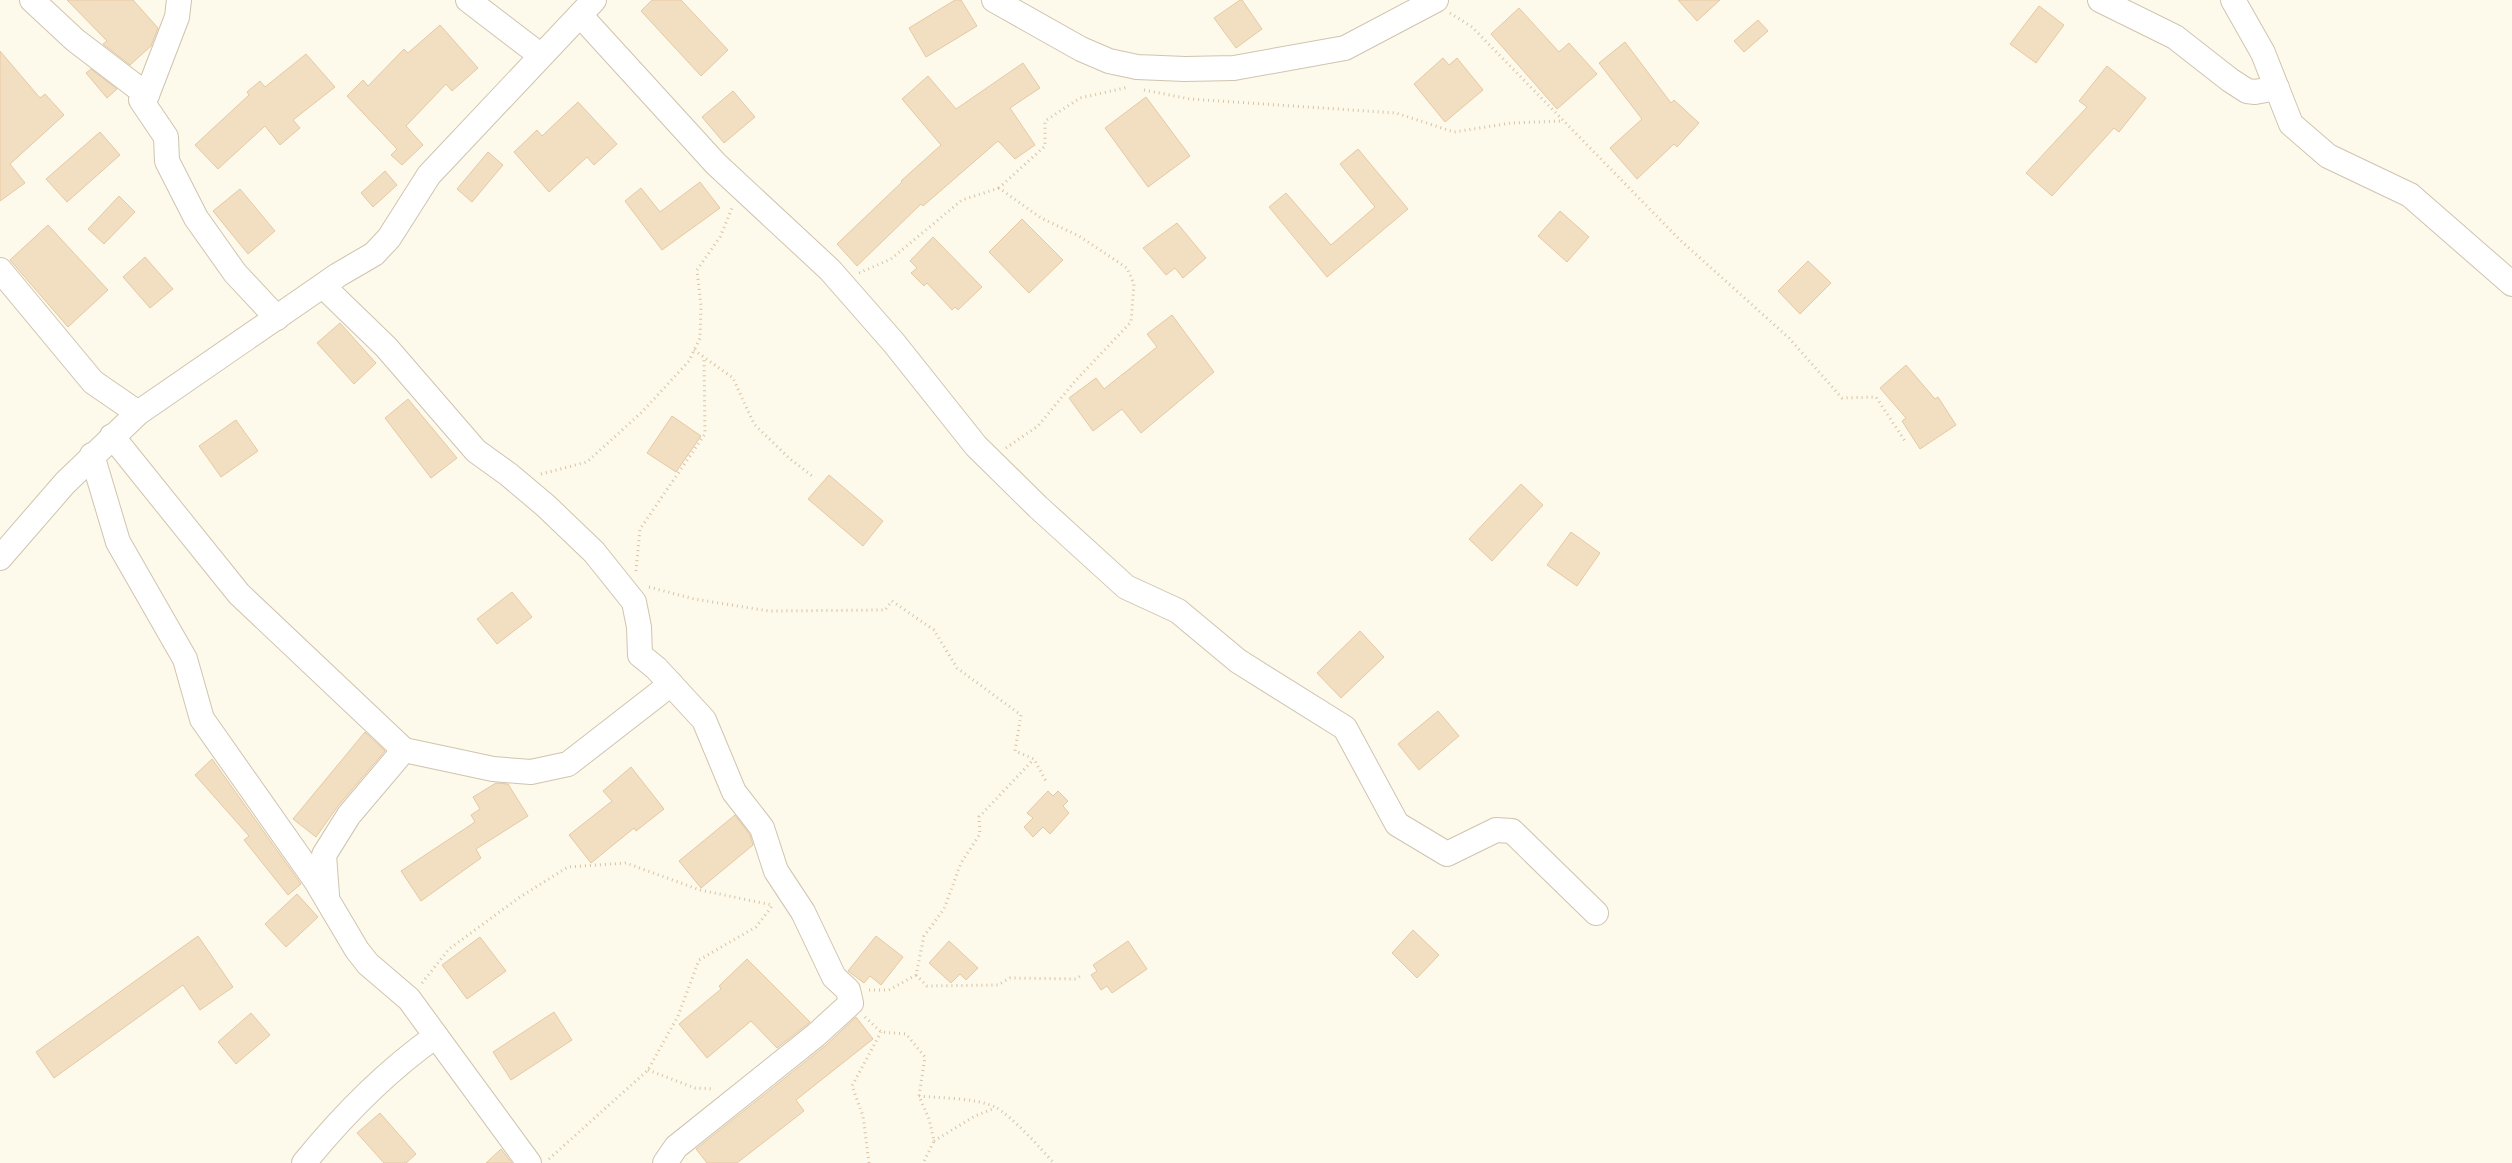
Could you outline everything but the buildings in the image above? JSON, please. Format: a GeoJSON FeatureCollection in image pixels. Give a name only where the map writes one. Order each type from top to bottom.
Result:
{"type":"FeatureCollection","features":[{"type":"Feature","properties":{"kind":"street"},"geometry":{"type":"LineString","coordinates":[[32,0],[75,40],[147,95]]}},
{"type":"Feature","properties":{"kind":"street"},"geometry":{"type":"LineString","coordinates":[[179,0],[178,17],[147,95],[142,100],[166,137],[167,161],[196,218],[235,273],[277,318]]}},
{"type":"Feature","properties":{"kind":"street"},"geometry":{"type":"LineString","coordinates":[[468,0],[540,55]]}},
{"type":"Feature","properties":{"kind":"street"},"geometry":{"type":"LineString","coordinates":[[994,0],[1081,49],[1109,61],[1137,67],[1185,69],[1234,68],[1345,48],[1434,1]]}},
{"type":"Feature","properties":{"kind":"street"},"geometry":{"type":"LineString","coordinates":[[2100,0],[2175,38],[2230,80],[2247,90],[2254,92],[2277,88]]}},
{"type":"Feature","properties":{"kind":"street"},"geometry":{"type":"LineString","coordinates":[[2233,0],[2263,53],[2291,124],[2328,156],[2410,195],[2512,284]]}},
{"type":"Feature","properties":{"kind":"street"},"geometry":{"type":"LineString","coordinates":[[0,558],[65,483],[138,413],[324,287],[338,275],[374,254],[384,243],[429,175],[540,55],[587,8],[716,164],[840,282],[989,459],[1038,508],[1126,587],[1178,611],[1238,660],[1344,728],[1397,824],[1447,854],[1496,830],[1512,831],[1596,913]]}},
{"type":"Feature","properties":{"kind":"street"},"geometry":{"type":"LineString","coordinates":[[0,270],[93,382],[138,413]]}},
{"type":"Feature","properties":{"kind":"street"},"geometry":{"type":"LineString","coordinates":[[324,287],[386,348],[476,451],[546,506],[633,591],[639,627],[640,655],[671,684],[704,720],[734,792],[762,828],[776,871],[803,912],[834,977],[849,996],[816,1036],[676,1147],[665,1163]]}},
{"type":"Feature","properties":{"kind":"street"},"geometry":{"type":"LineString","coordinates":[[112,436],[239,594],[404,750],[493,769],[531,772],[568,764],[671,684]]}},
{"type":"Feature","properties":{"kind":"street"},"geometry":{"type":"LineString","coordinates":[[92,456],[118,542],[185,659],[202,719],[327,899],[348,936],[368,964],[409,999],[529,1163]]}},
{"type":"Feature","properties":{"kind":"street"},"geometry":{"type":"LineString","coordinates":[[327,899],[324,855],[349,815],[404,750]]}},
{"type":"Feature","properties":{"kind":"street"},"geometry":{"type":"LineString","coordinates":[[304,1163],[336,1124],[370,1090],[410,1055],[436,1036]]}},
{"type":"Feature","properties":{"kind":"path"},"geometry":{"type":"LineString","coordinates":[[1434,1],[1472,27],[1679,238],[1788,338],[1842,398],[1876,397],[1905,441]]}},
{"type":"Feature","properties":{"kind":"path"},"geometry":{"type":"LineString","coordinates":[[840,282],[891,259],[962,200],[999,188],[1045,146],[1045,121],[1080,98],[1128,87],[1190,99],[1396,113],[1454,132],[1510,123],[1563,121]]}},
{"type":"Feature","properties":{"kind":"path"},"geometry":{"type":"LineString","coordinates":[[515,480],[587,462],[642,412],[689,361],[700,338],[702,306],[697,270],[720,237],[741,187]]}},
{"type":"Feature","properties":{"kind":"path"},"geometry":{"type":"LineString","coordinates":[[989,459],[1038,426],[1076,380],[1131,322],[1134,284],[1128,268],[1079,236],[1041,218],[999,188]]}},
{"type":"Feature","properties":{"kind":"path"},"geometry":{"type":"LineString","coordinates":[[694,350],[733,378],[754,424],[788,458],[812,476]]}},
{"type":"Feature","properties":{"kind":"path"},"geometry":{"type":"LineString","coordinates":[[704,357],[705,434],[640,530],[633,591],[769,610],[885,610],[892,601],[934,630],[957,668],[1021,716],[1015,751],[1034,758],[1047,783]]}},
{"type":"Feature","properties":{"kind":"path"},"geometry":{"type":"LineString","coordinates":[[849,996],[889,990],[916,975],[924,936],[944,909],[961,863],[980,834],[979,817],[1034,758]]}},
{"type":"Feature","properties":{"kind":"path"},"geometry":{"type":"LineString","coordinates":[[409,999],[449,949],[520,896],[568,867],[626,863],[700,890],[803,912]]}},
{"type":"Feature","properties":{"kind":"path"},"geometry":{"type":"LineString","coordinates":[[545,1163],[648,1070],[678,1016],[699,960],[756,927],[773,905]]}},
{"type":"Feature","properties":{"kind":"path"},"geometry":{"type":"LineString","coordinates":[[916,975],[927,986],[998,985],[1010,978],[1076,979],[1082,975]]}},
{"type":"Feature","properties":{"kind":"path"},"geometry":{"type":"LineString","coordinates":[[849,996],[880,1032],[906,1034],[924,1057],[919,1096],[929,1119],[934,1140]]}},
{"type":"Feature","properties":{"kind":"path"},"geometry":{"type":"LineString","coordinates":[[869,1163],[863,1116],[852,1086],[880,1032]]}},
{"type":"Feature","properties":{"kind":"path"},"geometry":{"type":"LineString","coordinates":[[648,1070],[695,1088],[747,1091]]}},
{"type":"Feature","properties":{"kind":"path"},"geometry":{"type":"LineString","coordinates":[[919,1096],[962,1100],[995,1107],[1029,1136],[1054,1163]]}},
{"type":"Feature","properties":{"kind":"path"},"geometry":{"type":"LineString","coordinates":[[923,1163],[934,1140],[975,1116],[995,1107]]}}]}
